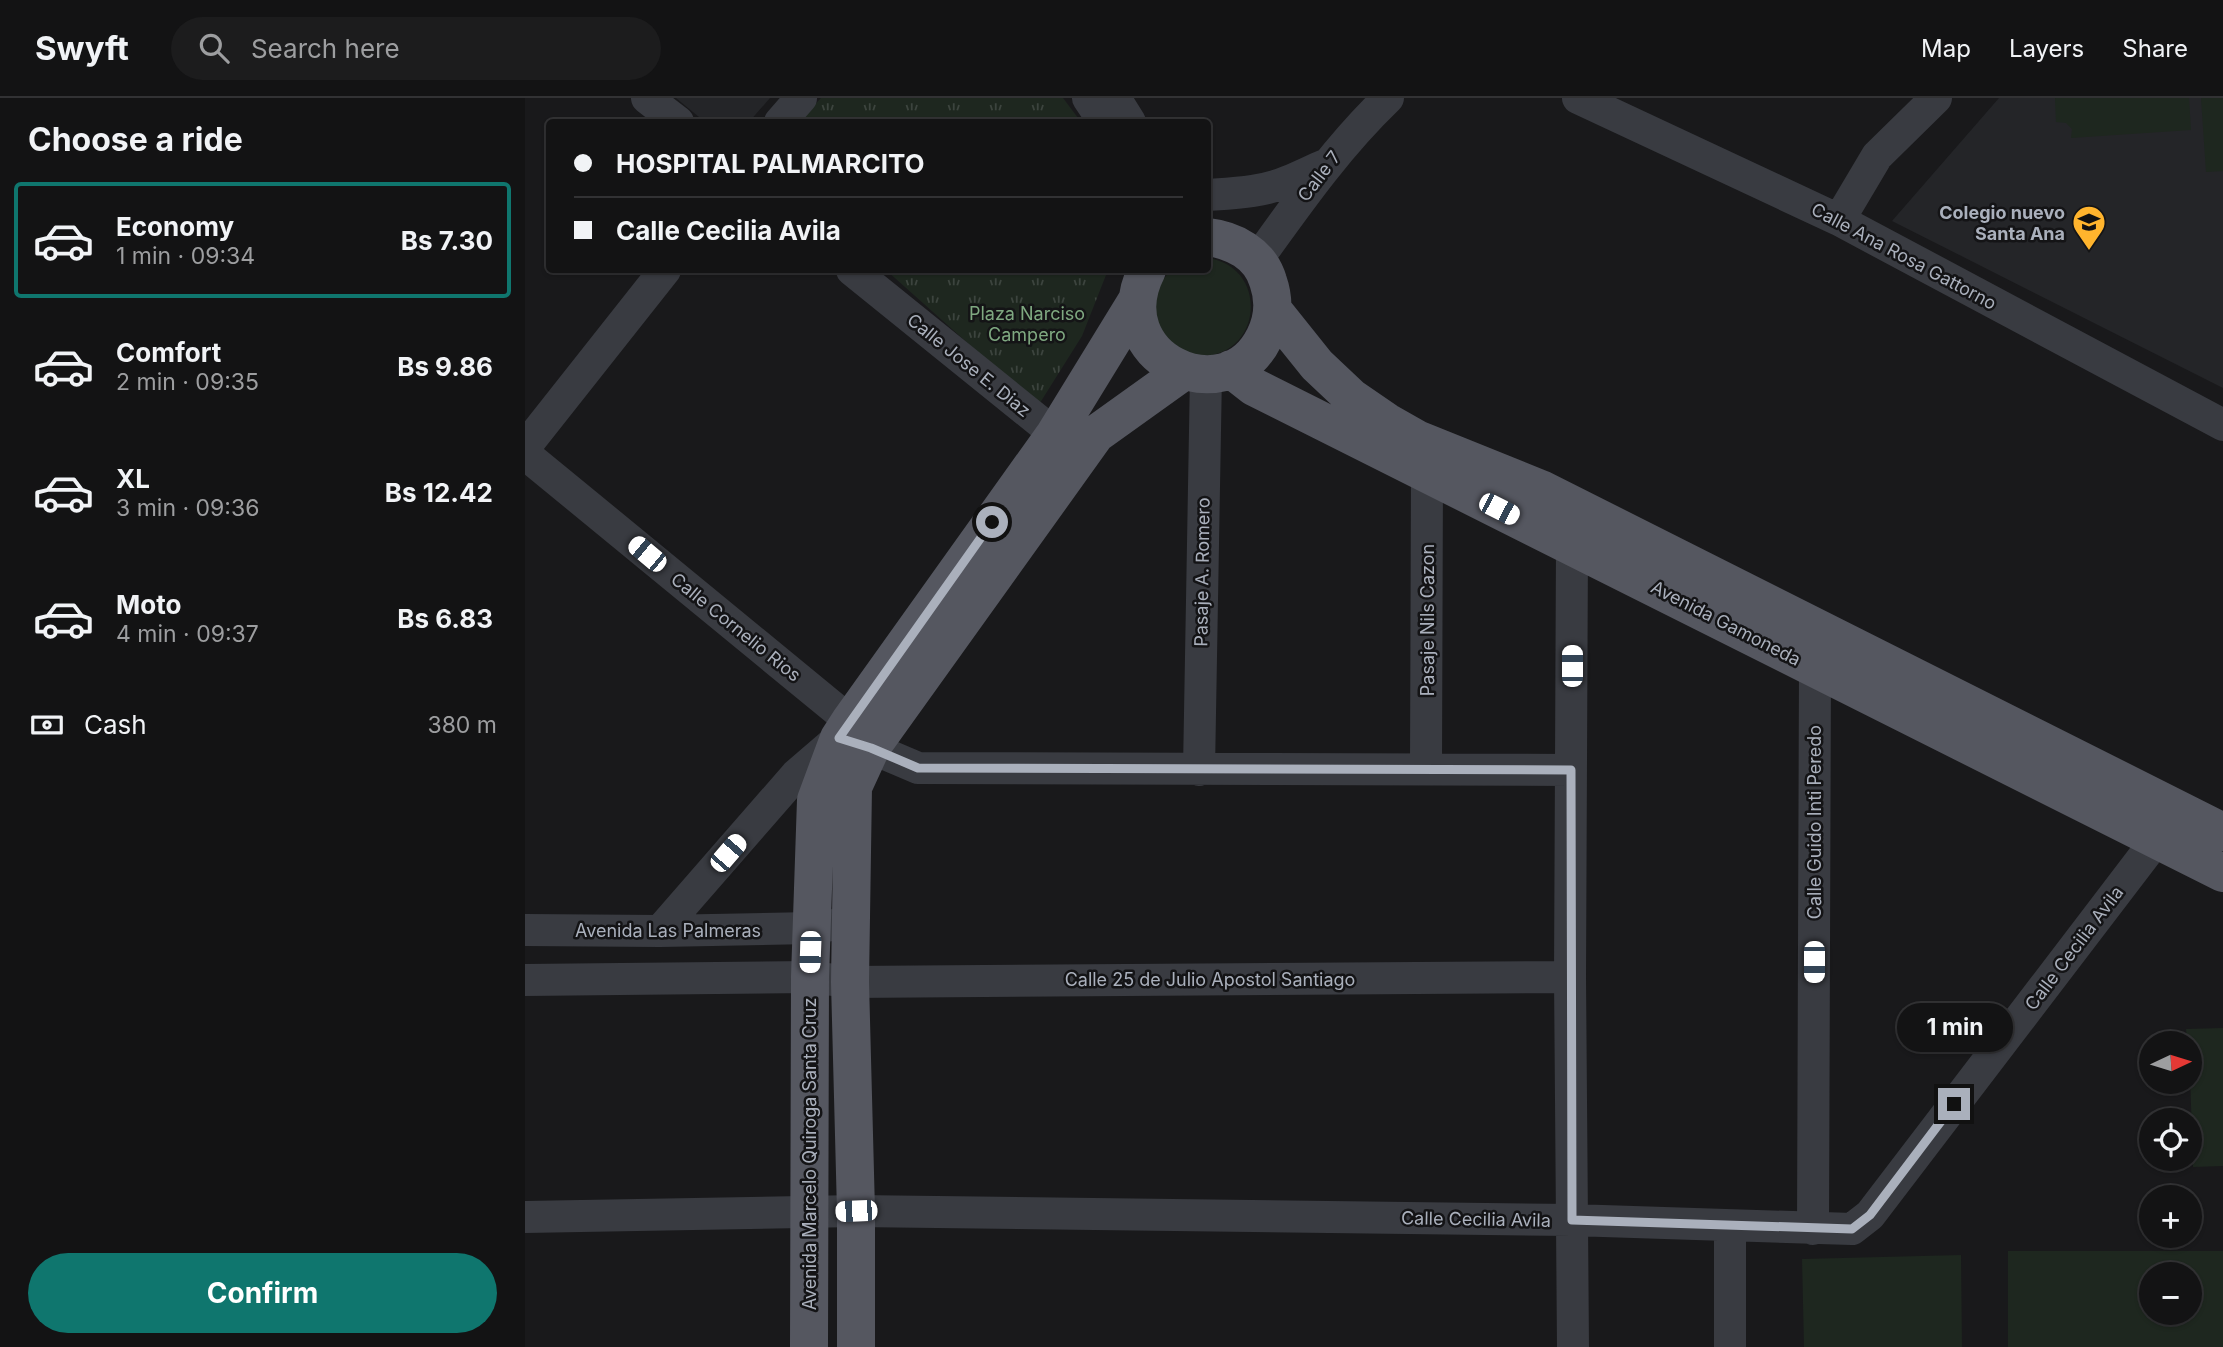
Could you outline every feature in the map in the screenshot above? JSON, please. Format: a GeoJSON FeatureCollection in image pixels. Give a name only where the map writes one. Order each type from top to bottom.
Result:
{"type":"FeatureCollection","features":[{"type":"Feature","properties":{"kind":"main road"},"geometry":{"type":"LineString","coordinates":[[1211,238],[1241,247],[1257,260],[1272,292],[1273,310]]}},
{"type":"Feature","properties":{"kind":"main road","name":"Avenida Marcelo Quiroga Santa Cruz"},"geometry":{"type":"LineString","coordinates":[[809,1347],[810,976],[816,800],[853,735],[1055,434],[1141,286]]}},
{"type":"Feature","properties":{"kind":"main road","name":"Avenida Gamoneda"},"geometry":{"type":"LineString","coordinates":[[1141,286],[1139,325],[1149,345],[1164,361],[1207,371],[1254,387],[2223,873]]}},
{"type":"Feature","properties":{"kind":"main road","name":"Avenida Marcelo Quiroga Santa Cruz"},"geometry":{"type":"LineString","coordinates":[[856,1347],[851,982],[853,735],[1096,434],[1207,371],[1247,359],[1261,345],[1273,310]]}},
{"type":"Feature","properties":{"kind":"main road","name":"Avenida Gamoneda"},"geometry":{"type":"LineString","coordinates":[[1273,310],[1317,365],[1352,398],[1417,439],[1541,489],[2223,832]]}},
{"type":"Feature","properties":{"kind":"street"},"geometry":{"type":"LineString","coordinates":[[647,98],[674,119]]}},
{"type":"Feature","properties":{"kind":"street"},"geometry":{"type":"LineString","coordinates":[[784,119],[801,98]]}},
{"type":"Feature","properties":{"kind":"street"},"geometry":{"type":"LineString","coordinates":[[1088,98],[1102,119]]}},
{"type":"Feature","properties":{"kind":"street"},"geometry":{"type":"LineString","coordinates":[[1115,98],[1128,119]]}},
{"type":"Feature","properties":{"kind":"street","name":"Calle 7"},"geometry":{"type":"LineString","coordinates":[[1257,260],[1326,164],[1388,98]]}},
{"type":"Feature","properties":{"kind":"street","name":"Calle Ana Rosa Gattorno"},"geometry":{"type":"LineString","coordinates":[[1578,98],[1839,220],[2223,425]]}},
{"type":"Feature","properties":{"kind":"street"},"geometry":{"type":"LineString","coordinates":[[1839,220],[1877,156],[1936,98]]}},
{"type":"Feature","properties":{"kind":"street"},"geometry":{"type":"LineString","coordinates":[[1211,195],[1248,192],[1270,187],[1288,182],[1326,164]]}},
{"type":"Feature","properties":{"kind":"street"},"geometry":{"type":"LineString","coordinates":[[525,447],[664,273]]}},
{"type":"Feature","properties":{"kind":"street","name":"Calle Jose E. Diaz"},"geometry":{"type":"LineString","coordinates":[[856,273],[1055,434]]}},
{"type":"Feature","properties":{"kind":"street","name":"Pasaje A. Romero"},"geometry":{"type":"LineString","coordinates":[[1199,770],[1207,371]]}},
{"type":"Feature","properties":{"kind":"street"},"geometry":{"type":"LineString","coordinates":[[1055,434],[1096,434]]}},
{"type":"Feature","properties":{"kind":"street","name":"Calle Cornelio Rios"},"geometry":{"type":"LineString","coordinates":[[525,454],[853,735],[918,768],[1571,770]]}},
{"type":"Feature","properties":{"kind":"street","name":"Pasaje Nils Cazon"},"geometry":{"type":"LineString","coordinates":[[1426,768],[1427,472]]}},
{"type":"Feature","properties":{"kind":"street"},"geometry":{"type":"LineString","coordinates":[[1571,545],[1573,1347]]}},
{"type":"Feature","properties":{"kind":"street","name":"Calle Guido Inti Peredo"},"geometry":{"type":"LineString","coordinates":[[1813,1229],[1815,667]]}},
{"type":"Feature","properties":{"kind":"street"},"geometry":{"type":"LineString","coordinates":[[660,931],[796,775],[853,735]]}},
{"type":"Feature","properties":{"kind":"street","name":"Calle Cecilia Avila"},"geometry":{"type":"LineString","coordinates":[[525,1217],[856,1211],[1572,1220],[1852,1229],[1870,1215],[2157,839]]}},
{"type":"Feature","properties":{"kind":"street","name":"Avenida Las Palmeras"},"geometry":{"type":"LineString","coordinates":[[525,930],[811,928],[852,922]]}},
{"type":"Feature","properties":{"kind":"street"},"geometry":{"type":"LineString","coordinates":[[525,980],[810,976]]}},
{"type":"Feature","properties":{"kind":"street","name":"Calle 25 de Julio Apostol Santiago"},"geometry":{"type":"LineString","coordinates":[[810,976],[851,982],[1570,977]]}},
{"type":"Feature","properties":{"kind":"street"},"geometry":{"type":"LineString","coordinates":[[1730,1226],[1730,1347]]}},
{"type":"Feature","properties":{"kind":"shaded area"},"geometry":{"type":"Polygon","coordinates":[[[676,98],[770,98],[752,119],[701,119],[676,98]]]}},
{"type":"Feature","properties":{"kind":"shaded area","name":"Colegio nuevo Santa Ana"},"geometry":{"type":"Polygon","coordinates":[[[1999,98],[2223,98],[2223,388],[1892,221],[1999,98]]]}},
{"type":"Feature","properties":{"kind":"green space"},"geometry":{"type":"Polygon","coordinates":[[[821,98],[1063,98],[1079,119],[802,119],[821,98]]]}},
{"type":"Feature","properties":{"kind":"green space"},"geometry":{"type":"Polygon","coordinates":[[[2055,98],[2189,98],[2191,130],[2071,138],[2072,129],[2066,123],[2056,122],[2055,98]]]}},
{"type":"Feature","properties":{"kind":"green space"},"geometry":{"type":"Polygon","coordinates":[[[2201,98],[2223,98],[2223,171],[2206,172],[2201,98]]]}},
{"type":"Feature","properties":{"kind":"green space"},"geometry":{"type":"Polygon","coordinates":[[[1211,259],[1228,265],[1241,277],[1249,293],[1251,310],[1247,327],[1237,342],[1222,352],[1198,356],[1180,349],[1162,332],[1158,323],[1155,300],[1161,283],[1169,273],[1211,273],[1211,259]]]}},
{"type":"Feature","properties":{"kind":"green space","name":"Plaza Narciso Campero"},"geometry":{"type":"Polygon","coordinates":[[[889,273],[1106,273],[1082,336],[1038,406],[889,273]]]}},
{"type":"Feature","properties":{"kind":"green space"},"geometry":{"type":"Polygon","coordinates":[[[2223,1028],[2223,1166],[2202,1167],[2202,1108],[2191,1108],[2191,1094],[2202,1094],[2202,1031],[2186,1029],[2223,1028]]]}},
{"type":"Feature","properties":{"kind":"green space"},"geometry":{"type":"Polygon","coordinates":[[[2008,1251],[2223,1251],[2223,1347],[2008,1347],[2008,1251]]]}},
{"type":"Feature","properties":{"kind":"green space"},"geometry":{"type":"Polygon","coordinates":[[[1961,1255],[1962,1347],[1804,1347],[1802,1259],[1961,1255]]]}},
{"type":"Feature","properties":{"kind":"place","name":"Colegio nuevo Santa Ana"},"geometry":{"type":"Point","coordinates":[2089,252]}},
{"type":"Feature","properties":{"kind":"route"},"geometry":{"type":"LineString","coordinates":[[992,522],[839,738],[918,768],[1571,770],[1572,1220],[1852,1229],[1870,1215],[1954,1104]]}}]}
